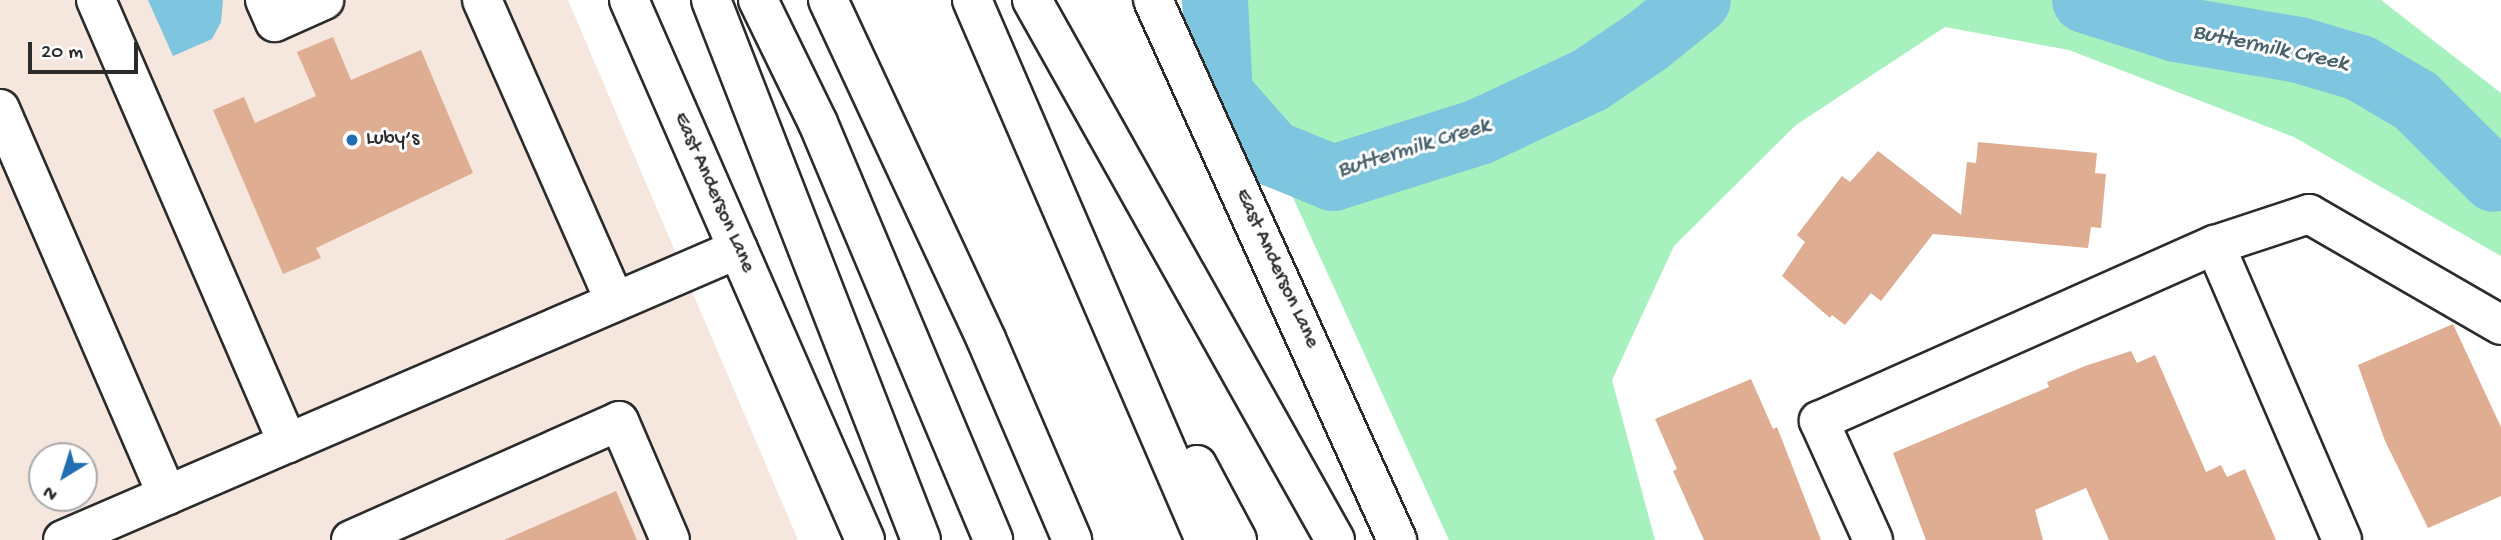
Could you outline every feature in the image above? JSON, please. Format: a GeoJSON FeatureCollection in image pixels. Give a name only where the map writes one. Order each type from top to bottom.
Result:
{"type":"FeatureCollection","features":[{"type":"Feature","properties":{"kind":"main road"},"geometry":{"type":"LineString","coordinates":[[96,0],[288,443]]}},
{"type":"Feature","properties":{"kind":"main road"},"geometry":{"type":"LineString","coordinates":[[265,0],[275,22],[324,0]]}},
{"type":"Feature","properties":{"kind":"main road"},"geometry":{"type":"LineString","coordinates":[[482,0],[615,302]]}},
{"type":"Feature","properties":{"kind":"main road","name":"East Anderson Lane"},"geometry":{"type":"LineString","coordinates":[[629,0],[865,540]]}},
{"type":"Feature","properties":{"kind":"main road"},"geometry":{"type":"LineString","coordinates":[[711,0],[921,540]]}},
{"type":"Feature","properties":{"kind":"main road"},"geometry":{"type":"LineString","coordinates":[[758,0],[818,123],[993,540]]}},
{"type":"Feature","properties":{"kind":"main road"},"geometry":{"type":"LineString","coordinates":[[828,0],[986,339],[1072,540]]}},
{"type":"Feature","properties":{"kind":"main road"},"geometry":{"type":"LineString","coordinates":[[972,0],[1080,244],[1205,540]]}},
{"type":"Feature","properties":{"kind":"main road"},"geometry":{"type":"LineString","coordinates":[[1032,0],[1335,540]]}},
{"type":"Feature","properties":{"kind":"main road","name":"East Anderson Lane"},"geometry":{"type":"LineString","coordinates":[[1153,0],[1397,540]]}},
{"type":"Feature","properties":{"kind":"main road"},"geometry":{"type":"LineString","coordinates":[[0,110],[167,495]]}},
{"type":"Feature","properties":{"kind":"main road"},"geometry":{"type":"LineString","coordinates":[[1873,540],[1819,421],[2216,245],[2309,214],[2501,325]]}},
{"type":"Feature","properties":{"kind":"main road"},"geometry":{"type":"LineString","coordinates":[[1080,244],[1237,540]]}},
{"type":"Feature","properties":{"kind":"main road"},"geometry":{"type":"LineString","coordinates":[[2216,245],[2342,540]]}},
{"type":"Feature","properties":{"kind":"main road"},"geometry":{"type":"LineString","coordinates":[[63,540],[738,249]]}},
{"type":"Feature","properties":{"kind":"main road"},"geometry":{"type":"LineString","coordinates":[[351,540],[619,421],[670,540]]}},
{"type":"Feature","properties":{"kind":"shaded area"},"geometry":{"type":"Polygon","coordinates":[[[0,0],[568,0],[798,540],[0,540],[0,0]]]}},
{"type":"Feature","properties":{"kind":"green space"},"geometry":{"type":"Polygon","coordinates":[[[1203,0],[2381,0],[2501,93],[2501,256],[2294,137],[2069,50],[1945,27],[1796,125],[1674,246],[1612,380],[1655,540],[1449,540],[1203,0]]]}},
{"type":"Feature","properties":{"kind":"water"},"geometry":{"type":"Polygon","coordinates":[[[148,0],[223,0],[221,22],[212,39],[173,56],[148,0]]]}},
{"type":"Feature","properties":{"kind":"building"},"geometry":{"type":"Polygon","coordinates":[[[333,37],[351,80],[421,50],[473,173],[316,248],[321,258],[283,274],[213,110],[244,97],[255,123],[316,96],[297,52],[333,37]]]}},
{"type":"Feature","properties":{"kind":"building"},"geometry":{"type":"Polygon","coordinates":[[[1978,142],[2097,153],[2095,173],[2106,174],[2101,228],[2091,227],[2088,248],[1933,234],[1881,301],[1871,293],[1845,325],[1832,315],[1830,318],[1782,276],[1805,242],[1797,235],[1842,176],[1850,182],[1878,151],[1961,215],[1967,162],[1976,163],[1978,142]]]}},
{"type":"Feature","properties":{"kind":"building"},"geometry":{"type":"Polygon","coordinates":[[[2453,324],[2501,427],[2501,496],[2428,528],[2385,441],[2358,365],[2453,324]]]}},
{"type":"Feature","properties":{"kind":"building"},"geometry":{"type":"Polygon","coordinates":[[[2131,351],[2137,363],[2155,355],[2206,472],[2221,465],[2227,477],[2245,469],[2276,540],[2109,540],[2086,488],[2035,510],[2043,540],[1926,540],[1893,453],[2049,387],[2047,382],[2131,351]]]}},
{"type":"Feature","properties":{"kind":"building"},"geometry":{"type":"Polygon","coordinates":[[[1751,379],[1773,429],[1777,427],[1821,540],[1704,540],[1673,471],[1677,469],[1655,419],[1751,379]]]}},
{"type":"Feature","properties":{"kind":"building"},"geometry":{"type":"Polygon","coordinates":[[[616,491],[637,540],[504,540],[616,491]]]}},
{"type":"Feature","properties":{"kind":"waterway","name":"Buttermilk Creek"},"geometry":{"type":"LineString","coordinates":[[1215,0],[1220,94],[1272,153],[1333,178],[1479,132],[1590,80],[1649,40],[1698,0]]}},
{"type":"Feature","properties":{"kind":"waterway","name":"Buttermilk Creek"},"geometry":{"type":"LineString","coordinates":[[2085,0],[2176,29],[2299,50],[2360,68],[2416,101],[2494,179]]}},
{"type":"Feature","properties":{"kind":"waterway","name":"Buttermilk Creek"},"geometry":{"type":"LineString","coordinates":[[2494,179],[2501,185]]}},
{"type":"Feature","properties":{"kind":"place","name":"Luby’s"},"geometry":{"type":"Point","coordinates":[352,140]}}]}
